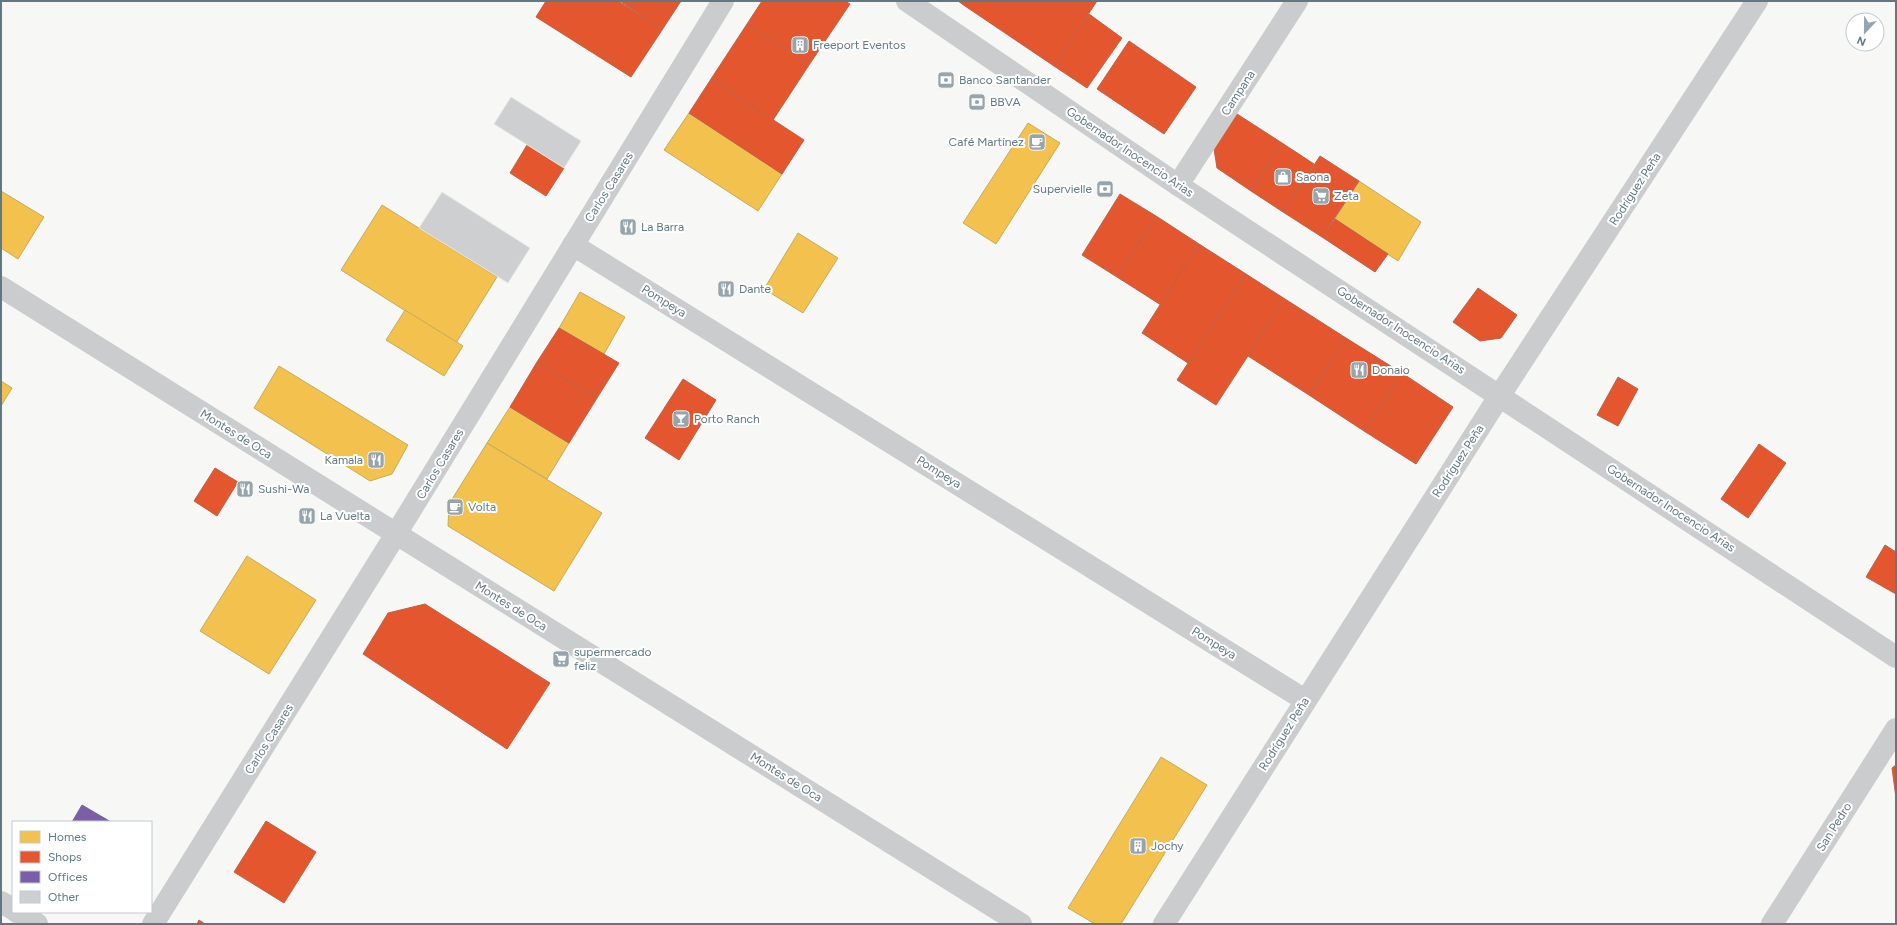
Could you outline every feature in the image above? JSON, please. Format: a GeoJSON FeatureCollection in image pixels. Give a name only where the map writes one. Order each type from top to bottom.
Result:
{"type":"FeatureCollection","features":[{"type":"Feature","properties":{"kind":"street","name":"Carlos Casares"},"geometry":{"type":"LineString","coordinates":[[153,924],[396,534],[723,1]]}},
{"type":"Feature","properties":{"kind":"street","name":"Gobernador Inocencio Arias"},"geometry":{"type":"LineString","coordinates":[[907,1],[1178,185],[1500,395],[1896,657]]}},
{"type":"Feature","properties":{"kind":"street","name":"Campana"},"geometry":{"type":"LineString","coordinates":[[1178,185],[1297,1]]}},
{"type":"Feature","properties":{"kind":"street","name":"Rodríguez Peña"},"geometry":{"type":"LineString","coordinates":[[1164,924],[1500,395],[1757,1]]}},
{"type":"Feature","properties":{"kind":"street","name":"Pompeya"},"geometry":{"type":"LineString","coordinates":[[573,245],[1305,700]]}},
{"type":"Feature","properties":{"kind":"street","name":"Montes de Oca"},"geometry":{"type":"LineString","coordinates":[[1,287],[1021,924]]}},
{"type":"Feature","properties":{"kind":"street","name":"San Pedro"},"geometry":{"type":"LineString","coordinates":[[1772,924],[1896,729]]}},
{"type":"Feature","properties":{"kind":"street"},"geometry":{"type":"LineString","coordinates":[[1,902],[12,908]]}},
{"type":"Feature","properties":{"kind":"street"},"geometry":{"type":"LineString","coordinates":[[19,913],[37,924]]}},
{"type":"Feature","properties":{"kind":"building: Homes"},"geometry":{"type":"Polygon","coordinates":[[[689,113],[782,174],[758,211],[664,150],[689,113]]]}},
{"type":"Feature","properties":{"kind":"building: Homes"},"geometry":{"type":"Polygon","coordinates":[[[1028,123],[1060,143],[996,244],[963,223],[1028,123]]]}},
{"type":"Feature","properties":{"kind":"building: Homes"},"geometry":{"type":"Polygon","coordinates":[[[1359,181],[1421,222],[1398,261],[1335,219],[1359,181]]]}},
{"type":"Feature","properties":{"kind":"building: Homes"},"geometry":{"type":"Polygon","coordinates":[[[1,191],[44,217],[18,259],[1,248],[1,191]]]}},
{"type":"Feature","properties":{"kind":"building: Homes"},"geometry":{"type":"Polygon","coordinates":[[[382,205],[497,277],[456,343],[341,270],[382,205]]]}},
{"type":"Feature","properties":{"kind":"building: Homes"},"geometry":{"type":"Polygon","coordinates":[[[798,233],[838,258],[803,313],[764,289],[798,233]]]}},
{"type":"Feature","properties":{"kind":"building: Homes"},"geometry":{"type":"Polygon","coordinates":[[[580,292],[625,317],[604,354],[559,328],[580,292]]]}},
{"type":"Feature","properties":{"kind":"building: Homes"},"geometry":{"type":"Polygon","coordinates":[[[405,310],[463,346],[444,376],[386,340],[405,310]]]}},
{"type":"Feature","properties":{"kind":"building: Homes"},"geometry":{"type":"Polygon","coordinates":[[[279,366],[408,445],[392,474],[370,481],[254,408],[279,366]]]}},
{"type":"Feature","properties":{"kind":"building: Homes"},"geometry":{"type":"Polygon","coordinates":[[[1,381],[12,388],[1,406],[1,381]]]}},
{"type":"Feature","properties":{"kind":"building: Homes"},"geometry":{"type":"Polygon","coordinates":[[[510,407],[569,443],[547,479],[487,443],[510,407]]]}},
{"type":"Feature","properties":{"kind":"building: Homes"},"geometry":{"type":"Polygon","coordinates":[[[487,443],[602,513],[554,591],[448,526],[449,504],[487,443]]]}},
{"type":"Feature","properties":{"kind":"building: Homes"},"geometry":{"type":"Polygon","coordinates":[[[247,556],[316,600],[269,674],[200,631],[247,556]]]}},
{"type":"Feature","properties":{"kind":"building: Homes","name":"Jochy"},"geometry":{"type":"Polygon","coordinates":[[[1161,757],[1207,785],[1121,924],[1095,924],[1068,908],[1161,757]]]}},
{"type":"Feature","properties":{"kind":"building: Shops"},"geometry":{"type":"Polygon","coordinates":[[[546,1],[618,1],[662,30],[631,77],[536,17],[546,1]]]}},
{"type":"Feature","properties":{"kind":"building: Shops"},"geometry":{"type":"Polygon","coordinates":[[[620,1],[634,1],[630,8],[620,1]]]}},
{"type":"Feature","properties":{"kind":"building: Shops"},"geometry":{"type":"Polygon","coordinates":[[[634,1],[681,1],[662,30],[630,8],[634,1]]]}},
{"type":"Feature","properties":{"kind":"building: Shops","name":"Freeport Eventos"},"geometry":{"type":"Polygon","coordinates":[[[762,1],[845,1],[850,4],[809,65],[747,24],[762,1]]]}},
{"type":"Feature","properties":{"kind":"building: Shops"},"geometry":{"type":"Polygon","coordinates":[[[958,1],[968,1],[965,6],[958,1]]]}},
{"type":"Feature","properties":{"kind":"building: Shops"},"geometry":{"type":"Polygon","coordinates":[[[968,1],[1097,1],[1054,66],[965,6],[968,1]]]}},
{"type":"Feature","properties":{"kind":"building: Shops"},"geometry":{"type":"Polygon","coordinates":[[[1089,14],[1122,38],[1087,88],[1054,66],[1089,14]]]}},
{"type":"Feature","properties":{"kind":"building: Shops"},"geometry":{"type":"Polygon","coordinates":[[[747,24],[809,65],[773,120],[711,79],[747,24]]]}},
{"type":"Feature","properties":{"kind":"building: Shops"},"geometry":{"type":"Polygon","coordinates":[[[1129,41],[1196,87],[1164,134],[1097,89],[1129,41]]]}},
{"type":"Feature","properties":{"kind":"building: Shops"},"geometry":{"type":"Polygon","coordinates":[[[711,79],[804,140],[782,174],[689,113],[711,79]]]}},
{"type":"Feature","properties":{"kind":"building: Shops"},"geometry":{"type":"Polygon","coordinates":[[[1237,114],[1282,143],[1251,191],[1217,168],[1214,149],[1237,114]]]}},
{"type":"Feature","properties":{"kind":"building: Shops","name":"Saona"},"geometry":{"type":"Polygon","coordinates":[[[1282,143],[1314,164],[1283,212],[1251,191],[1282,143]]]}},
{"type":"Feature","properties":{"kind":"building: Shops"},"geometry":{"type":"Polygon","coordinates":[[[527,145],[564,168],[546,196],[510,173],[527,145]]]}},
{"type":"Feature","properties":{"kind":"building: Shops","name":"Zeta"},"geometry":{"type":"Polygon","coordinates":[[[1320,156],[1359,181],[1322,237],[1283,212],[1320,156]]]}},
{"type":"Feature","properties":{"kind":"building: Shops"},"geometry":{"type":"Polygon","coordinates":[[[1120,194],[1156,216],[1117,277],[1082,255],[1120,194]]]}},
{"type":"Feature","properties":{"kind":"building: Shops"},"geometry":{"type":"Polygon","coordinates":[[[1156,216],[1199,244],[1161,305],[1117,277],[1156,216]]]}},
{"type":"Feature","properties":{"kind":"building: Shops"},"geometry":{"type":"Polygon","coordinates":[[[1335,219],[1388,254],[1375,272],[1322,237],[1335,219]]]}},
{"type":"Feature","properties":{"kind":"building: Shops"},"geometry":{"type":"Polygon","coordinates":[[[1199,244],[1246,274],[1188,363],[1142,333],[1199,244]]]}},
{"type":"Feature","properties":{"kind":"building: Shops"},"geometry":{"type":"Polygon","coordinates":[[[1246,274],[1285,299],[1216,405],[1177,380],[1246,274]]]}},
{"type":"Feature","properties":{"kind":"building: Shops"},"geometry":{"type":"Polygon","coordinates":[[[1478,288],[1517,315],[1501,338],[1480,341],[1453,322],[1478,288]]]}},
{"type":"Feature","properties":{"kind":"building: Shops"},"geometry":{"type":"Polygon","coordinates":[[[1285,299],[1346,338],[1309,395],[1248,356],[1285,299]]]}},
{"type":"Feature","properties":{"kind":"building: Shops"},"geometry":{"type":"Polygon","coordinates":[[[559,328],[619,363],[597,398],[537,362],[559,328]]]}},
{"type":"Feature","properties":{"kind":"building: Shops"},"geometry":{"type":"Polygon","coordinates":[[[1346,338],[1402,373],[1364,431],[1309,395],[1346,338]]]}},
{"type":"Feature","properties":{"kind":"building: Shops"},"geometry":{"type":"Polygon","coordinates":[[[537,362],[597,398],[569,443],[510,407],[537,362]]]}},
{"type":"Feature","properties":{"kind":"building: Shops"},"geometry":{"type":"Polygon","coordinates":[[[1402,373],[1453,407],[1416,464],[1364,431],[1402,373]]]}},
{"type":"Feature","properties":{"kind":"building: Shops"},"geometry":{"type":"Polygon","coordinates":[[[1618,377],[1638,389],[1618,426],[1597,415],[1618,377]]]}},
{"type":"Feature","properties":{"kind":"building: Shops","name":"Porto Ranch"},"geometry":{"type":"Polygon","coordinates":[[[683,379],[716,400],[679,460],[645,438],[683,379]]]}},
{"type":"Feature","properties":{"kind":"building: Shops"},"geometry":{"type":"Polygon","coordinates":[[[1759,444],[1786,463],[1748,518],[1721,499],[1759,444]]]}},
{"type":"Feature","properties":{"kind":"building: Shops"},"geometry":{"type":"Polygon","coordinates":[[[215,468],[238,482],[217,516],[194,501],[215,468]]]}},
{"type":"Feature","properties":{"kind":"building: Shops"},"geometry":{"type":"Polygon","coordinates":[[[1885,545],[1896,552],[1896,594],[1866,577],[1885,545]]]}},
{"type":"Feature","properties":{"kind":"building: Shops"},"geometry":{"type":"Polygon","coordinates":[[[425,604],[550,683],[507,749],[363,654],[388,613],[425,604]]]}},
{"type":"Feature","properties":{"kind":"building: Shops"},"geometry":{"type":"Polygon","coordinates":[[[1896,765],[1896,798],[1892,768],[1896,765]]]}},
{"type":"Feature","properties":{"kind":"building: Shops"},"geometry":{"type":"Polygon","coordinates":[[[266,821],[316,852],[284,903],[234,872],[266,821]]]}},
{"type":"Feature","properties":{"kind":"building: Shops"},"geometry":{"type":"Polygon","coordinates":[[[199,920],[205,924],[197,924],[199,920]]]}},
{"type":"Feature","properties":{"kind":"building: Offices"},"geometry":{"type":"Polygon","coordinates":[[[82,805],[109,821],[73,821],[82,805]]]}},
{"type":"Feature","properties":{"kind":"building: Other"},"geometry":{"type":"Polygon","coordinates":[[[511,97],[581,141],[564,168],[494,124],[511,97]]]}},
{"type":"Feature","properties":{"kind":"building: Other"},"geometry":{"type":"Polygon","coordinates":[[[442,192],[530,248],[508,283],[419,228],[442,192]]]}},
{"type":"Feature","properties":{"kind":"place","name":"Freeport Eventos"},"geometry":{"type":"Point","coordinates":[800,45]}},
{"type":"Feature","properties":{"kind":"place","name":"Banco Santander"},"geometry":{"type":"Point","coordinates":[946,80]}},
{"type":"Feature","properties":{"kind":"place","name":"BBVA"},"geometry":{"type":"Point","coordinates":[977,102]}},
{"type":"Feature","properties":{"kind":"place","name":"Café Martínez"},"geometry":{"type":"Point","coordinates":[1037,142]}},
{"type":"Feature","properties":{"kind":"place","name":"Saona"},"geometry":{"type":"Point","coordinates":[1283,177]}},
{"type":"Feature","properties":{"kind":"place","name":"Supervielle"},"geometry":{"type":"Point","coordinates":[1105,189]}},
{"type":"Feature","properties":{"kind":"place","name":"Zeta"},"geometry":{"type":"Point","coordinates":[1321,196]}},
{"type":"Feature","properties":{"kind":"place","name":"La Barra"},"geometry":{"type":"Point","coordinates":[628,227]}},
{"type":"Feature","properties":{"kind":"place","name":"Dante"},"geometry":{"type":"Point","coordinates":[726,289]}},
{"type":"Feature","properties":{"kind":"place","name":"Donaio"},"geometry":{"type":"Point","coordinates":[1359,370]}},
{"type":"Feature","properties":{"kind":"place","name":"Porto Ranch"},"geometry":{"type":"Point","coordinates":[681,419]}},
{"type":"Feature","properties":{"kind":"place","name":"Kamala"},"geometry":{"type":"Point","coordinates":[376,460]}},
{"type":"Feature","properties":{"kind":"place","name":"Sushi-Wa"},"geometry":{"type":"Point","coordinates":[245,489]}},
{"type":"Feature","properties":{"kind":"place","name":"Volta"},"geometry":{"type":"Point","coordinates":[455,507]}},
{"type":"Feature","properties":{"kind":"place","name":"La Vuelta"},"geometry":{"type":"Point","coordinates":[307,516]}},
{"type":"Feature","properties":{"kind":"place","name":"supermercado feliz"},"geometry":{"type":"Point","coordinates":[561,659]}},
{"type":"Feature","properties":{"kind":"place","name":"Jochy"},"geometry":{"type":"Point","coordinates":[1138,846]}}]}
